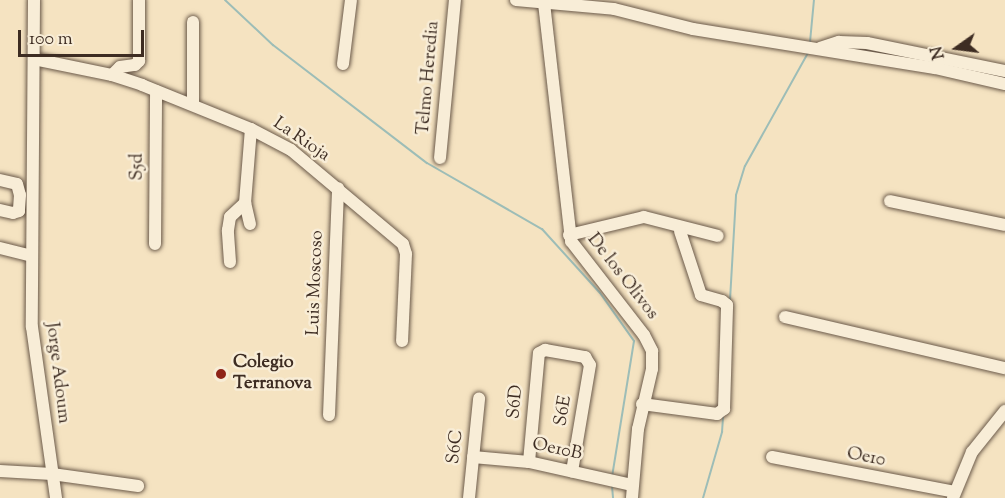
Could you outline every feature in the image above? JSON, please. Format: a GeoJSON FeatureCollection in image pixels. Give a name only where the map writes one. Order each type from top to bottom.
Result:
{"type":"FeatureCollection","features":[{"type":"Feature","properties":{"kind":"street","name":"Jorge Adoum"},"geometry":{"type":"LineString","coordinates":[[34,0],[31,256],[33,339],[56,498]]}},
{"type":"Feature","properties":{"kind":"street"},"geometry":{"type":"LineString","coordinates":[[112,75],[120,67],[135,65],[139,61],[139,0]]}},
{"type":"Feature","properties":{"kind":"street"},"geometry":{"type":"LineString","coordinates":[[343,64],[351,0]]}},
{"type":"Feature","properties":{"kind":"street","name":"Telmo Heredia"},"geometry":{"type":"LineString","coordinates":[[440,158],[455,0]]}},
{"type":"Feature","properties":{"kind":"street"},"geometry":{"type":"LineString","coordinates":[[516,0],[613,5],[693,29],[816,49],[908,57],[1005,71]]}},
{"type":"Feature","properties":{"kind":"street","name":"De los Olivos"},"geometry":{"type":"LineString","coordinates":[[544,3],[569,235],[579,255],[649,342],[652,369],[642,404],[632,498]]}},
{"type":"Feature","properties":{"kind":"street"},"geometry":{"type":"LineString","coordinates":[[193,22],[193,105]]}},
{"type":"Feature","properties":{"kind":"street"},"geometry":{"type":"LineString","coordinates":[[908,57],[1005,84]]}},
{"type":"Feature","properties":{"kind":"street","name":"La Rioja"},"geometry":{"type":"LineString","coordinates":[[34,59],[112,75],[193,105],[280,143],[338,188],[405,249],[402,341]]}},
{"type":"Feature","properties":{"kind":"street","name":"S5d"},"geometry":{"type":"LineString","coordinates":[[155,244],[156,91]]}},
{"type":"Feature","properties":{"kind":"street"},"geometry":{"type":"LineString","coordinates":[[250,224],[245,204],[251,129]]}},
{"type":"Feature","properties":{"kind":"street"},"geometry":{"type":"LineString","coordinates":[[0,180],[17,184],[20,195],[17,212],[0,210]]}},
{"type":"Feature","properties":{"kind":"street","name":"Luis Moscoso"},"geometry":{"type":"LineString","coordinates":[[329,415],[338,188]]}},
{"type":"Feature","properties":{"kind":"street"},"geometry":{"type":"LineString","coordinates":[[20,195],[33,197]]}},
{"type":"Feature","properties":{"kind":"street"},"geometry":{"type":"LineString","coordinates":[[890,201],[1005,225]]}},
{"type":"Feature","properties":{"kind":"street"},"geometry":{"type":"LineString","coordinates":[[230,262],[228,230],[230,217],[245,204]]}},
{"type":"Feature","properties":{"kind":"street"},"geometry":{"type":"LineString","coordinates":[[569,235],[644,217],[718,236]]}},
{"type":"Feature","properties":{"kind":"street"},"geometry":{"type":"LineString","coordinates":[[642,404],[717,414],[723,409],[727,305],[701,294],[680,231]]}},
{"type":"Feature","properties":{"kind":"street"},"geometry":{"type":"LineString","coordinates":[[0,249],[31,256]]}},
{"type":"Feature","properties":{"kind":"street"},"geometry":{"type":"LineString","coordinates":[[785,316],[1005,368]]}},
{"type":"Feature","properties":{"kind":"street","name":"S6D"},"geometry":{"type":"LineString","coordinates":[[529,460],[540,351],[587,358]]}},
{"type":"Feature","properties":{"kind":"street","name":"S6E"},"geometry":{"type":"LineString","coordinates":[[572,469],[590,365],[587,358]]}},
{"type":"Feature","properties":{"kind":"street","name":"S6C"},"geometry":{"type":"LineString","coordinates":[[469,498],[479,399]]}},
{"type":"Feature","properties":{"kind":"street"},"geometry":{"type":"LineString","coordinates":[[954,495],[972,452],[1005,411]]}},
{"type":"Feature","properties":{"kind":"street","name":"Oe10B"},"geometry":{"type":"LineString","coordinates":[[474,455],[529,460],[632,482]]}},
{"type":"Feature","properties":{"kind":"street","name":"Oe10"},"geometry":{"type":"LineString","coordinates":[[772,457],[954,495]]}},
{"type":"Feature","properties":{"kind":"street"},"geometry":{"type":"LineString","coordinates":[[0,471],[52,474],[138,486]]}},
{"type":"Feature","properties":{"kind":"waterway"},"geometry":{"type":"LineString","coordinates":[[225,0],[273,45],[427,163],[542,229],[600,293],[634,341],[612,477]]}},
{"type":"Feature","properties":{"kind":"waterway"},"geometry":{"type":"LineString","coordinates":[[810,42],[814,0]]}},
{"type":"Feature","properties":{"kind":"waterway"},"geometry":{"type":"LineString","coordinates":[[730,300],[736,195],[745,166],[809,51]]}},
{"type":"Feature","properties":{"kind":"waterway"},"geometry":{"type":"LineString","coordinates":[[703,498],[722,432],[723,417]]}},
{"type":"Feature","properties":{"kind":"waterway"},"geometry":{"type":"LineString","coordinates":[[612,486],[613,498]]}},
{"type":"Feature","properties":{"kind":"place","name":"Colegio Terranova"},"geometry":{"type":"Point","coordinates":[221,374]}}]}
